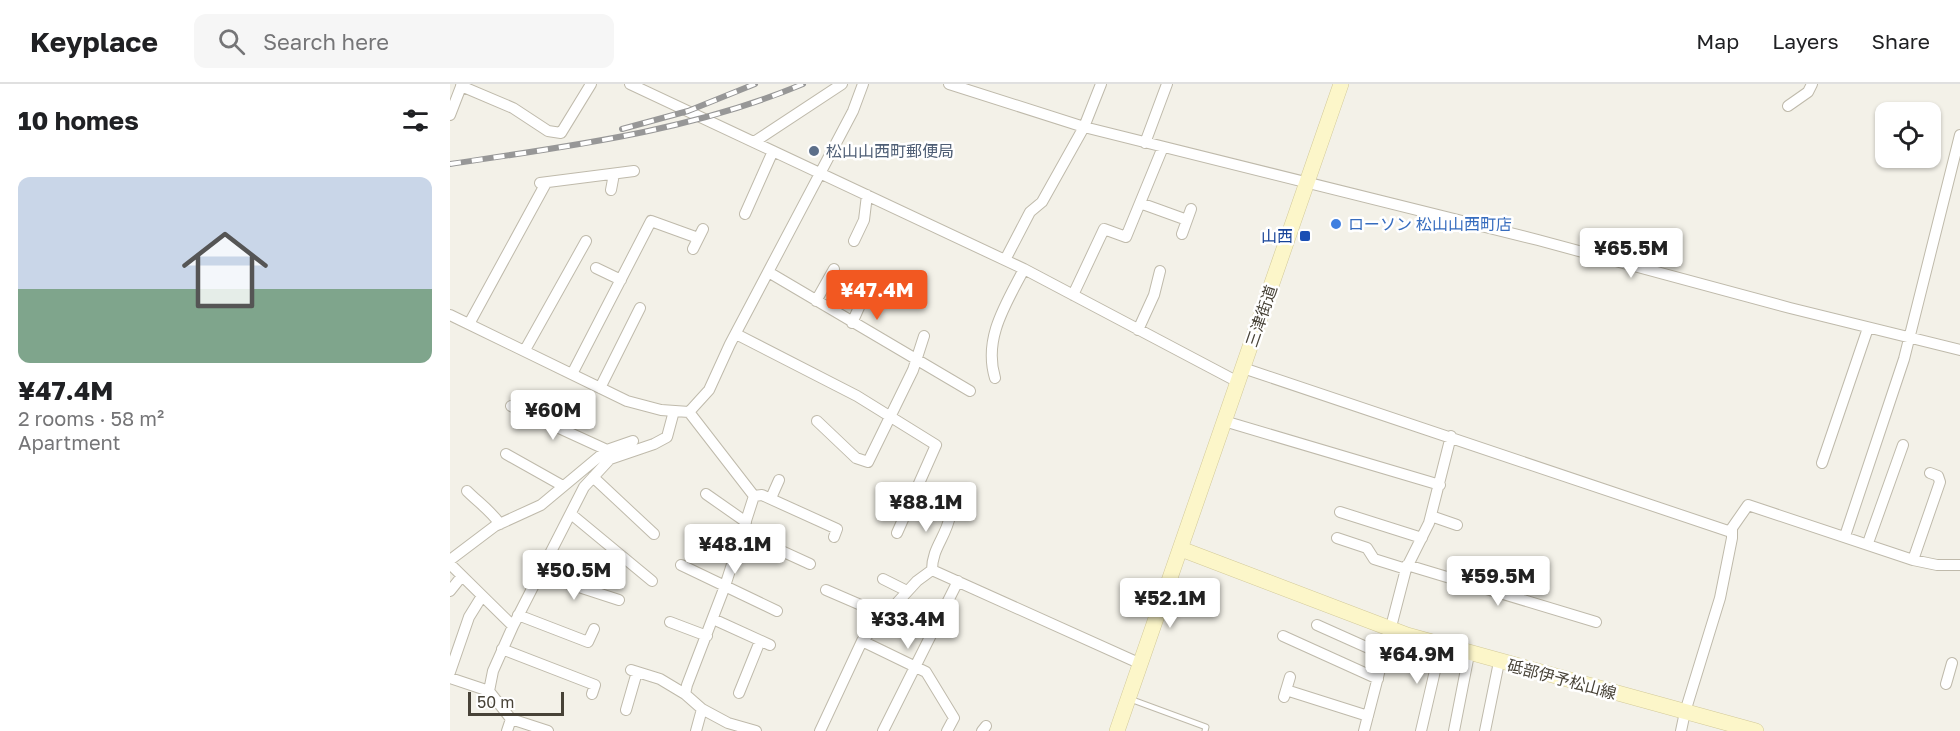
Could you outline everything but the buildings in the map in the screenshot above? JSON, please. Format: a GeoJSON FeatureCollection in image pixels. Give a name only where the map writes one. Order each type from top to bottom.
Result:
{"type":"FeatureCollection","features":[{"type":"Feature","properties":{"kind":"main road","name":"三津街道"},"geometry":{"type":"LineString","coordinates":[[1181,549],[1341,84]]}},
{"type":"Feature","properties":{"kind":"main road","name":"砥部伊予松山線"},"geometry":{"type":"LineString","coordinates":[[1181,549],[1391,629],[1469,654],[1756,731]]}},
{"type":"Feature","properties":{"kind":"main road"},"geometry":{"type":"LineString","coordinates":[[1117,731],[1181,549]]}},
{"type":"Feature","properties":{"kind":"street"},"geometry":{"type":"LineString","coordinates":[[450,115],[462,85],[513,108],[554,133],[561,133],[591,84]]}},
{"type":"Feature","properties":{"kind":"street"},"geometry":{"type":"LineString","coordinates":[[632,84],[1005,260],[1138,330],[1240,375],[1451,436],[1731,532]]}},
{"type":"Feature","properties":{"kind":"street"},"geometry":{"type":"LineString","coordinates":[[754,142],[842,84]]}},
{"type":"Feature","properties":{"kind":"street"},"geometry":{"type":"LineString","coordinates":[[450,315],[644,407],[689,411],[709,390],[856,104],[863,84]]}},
{"type":"Feature","properties":{"kind":"street"},"geometry":{"type":"LineString","coordinates":[[949,84],[1084,127],[1538,240],[1908,339],[1960,350]]}},
{"type":"Feature","properties":{"kind":"street"},"geometry":{"type":"LineString","coordinates":[[1005,260],[1030,212],[1042,202],[1084,127],[1101,84]]}},
{"type":"Feature","properties":{"kind":"street"},"geometry":{"type":"LineString","coordinates":[[1145,143],[1167,84]]}},
{"type":"Feature","properties":{"kind":"street"},"geometry":{"type":"LineString","coordinates":[[1788,106],[1808,92],[1812,84]]}},
{"type":"Feature","properties":{"kind":"street"},"geometry":{"type":"LineString","coordinates":[[1845,536],[1908,339],[1960,135]]}},
{"type":"Feature","properties":{"kind":"street"},"geometry":{"type":"LineString","coordinates":[[1073,295],[1104,229],[1126,237],[1163,147]]}},
{"type":"Feature","properties":{"kind":"street"},"geometry":{"type":"LineString","coordinates":[[745,214],[773,151]]}},
{"type":"Feature","properties":{"kind":"street"},"geometry":{"type":"LineString","coordinates":[[469,324],[543,183],[634,171]]}},
{"type":"Feature","properties":{"kind":"street"},"geometry":{"type":"LineString","coordinates":[[611,190],[614,174]]}},
{"type":"Feature","properties":{"kind":"street"},"geometry":{"type":"LineString","coordinates":[[854,241],[864,220],[867,195]]}},
{"type":"Feature","properties":{"kind":"street"},"geometry":{"type":"LineString","coordinates":[[1140,203],[1189,215],[1182,234]]}},
{"type":"Feature","properties":{"kind":"street"},"geometry":{"type":"LineString","coordinates":[[572,374],[651,221],[700,234],[693,249]]}},
{"type":"Feature","properties":{"kind":"street"},"geometry":{"type":"LineString","coordinates":[[525,350],[586,241]]}},
{"type":"Feature","properties":{"kind":"street"},"geometry":{"type":"LineString","coordinates":[[596,268],[621,280]]}},
{"type":"Feature","properties":{"kind":"street"},"geometry":{"type":"LineString","coordinates":[[816,301],[834,269]]}},
{"type":"Feature","properties":{"kind":"street"},"geometry":{"type":"LineString","coordinates":[[995,378],[990,354],[993,336],[1003,310],[1024,270]]}},
{"type":"Feature","properties":{"kind":"street"},"geometry":{"type":"LineString","coordinates":[[1138,330],[1154,295],[1160,271]]}},
{"type":"Feature","properties":{"kind":"street"},"geometry":{"type":"LineString","coordinates":[[770,273],[902,353],[917,359],[970,391]]}},
{"type":"Feature","properties":{"kind":"street"},"geometry":{"type":"LineString","coordinates":[[852,323],[868,287]]}},
{"type":"Feature","properties":{"kind":"street"},"geometry":{"type":"LineString","coordinates":[[600,388],[640,308]]}},
{"type":"Feature","properties":{"kind":"street"},"geometry":{"type":"LineString","coordinates":[[1822,463],[1868,328]]}},
{"type":"Feature","properties":{"kind":"street"},"geometry":{"type":"LineString","coordinates":[[736,334],[890,416],[936,445],[897,533]]}},
{"type":"Feature","properties":{"kind":"street"},"geometry":{"type":"LineString","coordinates":[[817,421],[856,458],[868,462],[908,382],[924,336]]}},
{"type":"Feature","properties":{"kind":"street"},"geometry":{"type":"LineString","coordinates":[[511,406],[607,450]]}},
{"type":"Feature","properties":{"kind":"street"},"geometry":{"type":"LineString","coordinates":[[489,691],[502,649],[584,487],[610,459],[654,444],[666,437],[674,411]]}},
{"type":"Feature","properties":{"kind":"street"},"geometry":{"type":"LineString","coordinates":[[689,411],[754,496]]}},
{"type":"Feature","properties":{"kind":"street"},"geometry":{"type":"LineString","coordinates":[[1224,421],[1440,485]]}},
{"type":"Feature","properties":{"kind":"street"},"geometry":{"type":"LineString","coordinates":[[1364,731],[1406,567],[1431,516],[1451,436]]}},
{"type":"Feature","properties":{"kind":"street"},"geometry":{"type":"LineString","coordinates":[[513,626],[450,562],[469,544],[500,524],[532,512],[607,450],[633,441]]}},
{"type":"Feature","properties":{"kind":"street"},"geometry":{"type":"LineString","coordinates":[[1868,543],[1903,445]]}},
{"type":"Feature","properties":{"kind":"street"},"geometry":{"type":"LineString","coordinates":[[506,454],[563,486]]}},
{"type":"Feature","properties":{"kind":"street"},"geometry":{"type":"LineString","coordinates":[[1913,560],[1940,482],[1938,476],[1930,473]]}},
{"type":"Feature","properties":{"kind":"street"},"geometry":{"type":"LineString","coordinates":[[593,477],[654,534]]}},
{"type":"Feature","properties":{"kind":"street"},"geometry":{"type":"LineString","coordinates":[[771,498],[779,480]]}},
{"type":"Feature","properties":{"kind":"street"},"geometry":{"type":"LineString","coordinates":[[467,491],[480,505],[487,507],[500,524]]}},
{"type":"Feature","properties":{"kind":"street"},"geometry":{"type":"LineString","coordinates":[[706,494],[746,522]]}},
{"type":"Feature","properties":{"kind":"street"},"geometry":{"type":"LineString","coordinates":[[754,496],[762,495],[771,498],[837,529],[834,537]]}},
{"type":"Feature","properties":{"kind":"street"},"geometry":{"type":"LineString","coordinates":[[685,694],[725,586],[754,496]]}},
{"type":"Feature","properties":{"kind":"street"},"geometry":{"type":"LineString","coordinates":[[911,501],[950,516],[948,527],[934,551],[932,570]]}},
{"type":"Feature","properties":{"kind":"street"},"geometry":{"type":"LineString","coordinates":[[1681,731],[1684,712],[1720,598],[1732,538],[1731,532],[1735,521],[1748,505],[1868,543],[1913,560],[1937,565],[1960,565]]}},
{"type":"Feature","properties":{"kind":"street"},"geometry":{"type":"LineString","coordinates":[[1340,512],[1422,538]]}},
{"type":"Feature","properties":{"kind":"street"},"geometry":{"type":"LineString","coordinates":[[571,514],[652,581]]}},
{"type":"Feature","properties":{"kind":"street"},"geometry":{"type":"LineString","coordinates":[[1431,516],[1457,525]]}},
{"type":"Feature","properties":{"kind":"street"},"geometry":{"type":"LineString","coordinates":[[742,533],[810,564]]}},
{"type":"Feature","properties":{"kind":"street"},"geometry":{"type":"LineString","coordinates":[[1337,538],[1367,548],[1374,559],[1507,595],[1582,624],[1596,622]]}},
{"type":"Feature","properties":{"kind":"street"},"geometry":{"type":"LineString","coordinates":[[681,565],[777,611]]}},
{"type":"Feature","properties":{"kind":"street"},"geometry":{"type":"LineString","coordinates":[[820,731],[862,641],[907,591],[924,574],[932,570],[1141,664]]}},
{"type":"Feature","properties":{"kind":"street"},"geometry":{"type":"LineString","coordinates":[[539,574],[619,600]]}},
{"type":"Feature","properties":{"kind":"street"},"geometry":{"type":"LineString","coordinates":[[450,591],[462,576]]}},
{"type":"Feature","properties":{"kind":"street"},"geometry":{"type":"LineString","coordinates":[[884,579],[907,591]]}},
{"type":"Feature","properties":{"kind":"street"},"geometry":{"type":"LineString","coordinates":[[883,731],[958,581]]}},
{"type":"Feature","properties":{"kind":"street"},"geometry":{"type":"LineString","coordinates":[[1507,595],[1511,583]]}},
{"type":"Feature","properties":{"kind":"street"},"geometry":{"type":"LineString","coordinates":[[826,590],[884,615]]}},
{"type":"Feature","properties":{"kind":"street"},"geometry":{"type":"LineString","coordinates":[[450,672],[469,617],[482,596]]}},
{"type":"Feature","properties":{"kind":"street"},"geometry":{"type":"LineString","coordinates":[[519,615],[588,642],[594,629]]}},
{"type":"Feature","properties":{"kind":"street"},"geometry":{"type":"LineString","coordinates":[[713,619],[765,644],[739,693]]}},
{"type":"Feature","properties":{"kind":"street"},"geometry":{"type":"LineString","coordinates":[[670,622],[707,636]]}},
{"type":"Feature","properties":{"kind":"street"},"geometry":{"type":"LineString","coordinates":[[1317,625],[1384,655]]}},
{"type":"Feature","properties":{"kind":"street"},"geometry":{"type":"LineString","coordinates":[[1283,636],[1378,679]]}},
{"type":"Feature","properties":{"kind":"street"},"geometry":{"type":"LineString","coordinates":[[862,641],[926,672],[954,718],[946,731]]}},
{"type":"Feature","properties":{"kind":"street"},"geometry":{"type":"LineString","coordinates":[[1421,731],[1441,645]]}},
{"type":"Feature","properties":{"kind":"street"},"geometry":{"type":"LineString","coordinates":[[502,649],[595,685],[592,694]]}},
{"type":"Feature","properties":{"kind":"street"},"geometry":{"type":"LineString","coordinates":[[1454,731],[1469,654]]}},
{"type":"Feature","properties":{"kind":"street"},"geometry":{"type":"LineString","coordinates":[[1485,731],[1499,662]]}},
{"type":"Feature","properties":{"kind":"street"},"geometry":{"type":"LineString","coordinates":[[1952,663],[1947,680],[1960,679]]}},
{"type":"Feature","properties":{"kind":"street"},"geometry":{"type":"LineString","coordinates":[[626,710],[634,671],[660,679],[685,694],[702,710],[728,723],[756,731]]}},
{"type":"Feature","properties":{"kind":"street"},"geometry":{"type":"LineString","coordinates":[[1290,677],[1285,693],[1368,716]]}},
{"type":"Feature","properties":{"kind":"street"},"geometry":{"type":"LineString","coordinates":[[450,678],[489,691],[511,719],[548,731]]}},
{"type":"Feature","properties":{"kind":"street"},"geometry":{"type":"LineString","coordinates":[[1323,702],[1327,690]]}},
{"type":"Feature","properties":{"kind":"street"},"geometry":{"type":"LineString","coordinates":[[696,731],[702,710]]}},
{"type":"Feature","properties":{"kind":"street"},"geometry":{"type":"LineString","coordinates":[[507,731],[511,719]]}},
{"type":"Feature","properties":{"kind":"lane"},"geometry":{"type":"LineString","coordinates":[[1128,699],[1206,727],[1204,731]]}},
{"type":"Feature","properties":{"kind":"railway"},"geometry":{"type":"LineString","coordinates":[[622,129],[688,111],[755,84]]}},
{"type":"Feature","properties":{"kind":"railway"},"geometry":{"type":"LineString","coordinates":[[450,164],[630,135],[717,114],[803,84]]}},
{"type":"Feature","properties":{"kind":"place","name":"松山山西町郵便局"},"geometry":{"type":"Point","coordinates":[814,151]}},
{"type":"Feature","properties":{"kind":"place","name":"ローソン 松山山西町店"},"geometry":{"type":"Point","coordinates":[1336,224]}},
{"type":"Feature","properties":{"kind":"place","name":"山西"},"geometry":{"type":"Point","coordinates":[1305,236]}}]}
